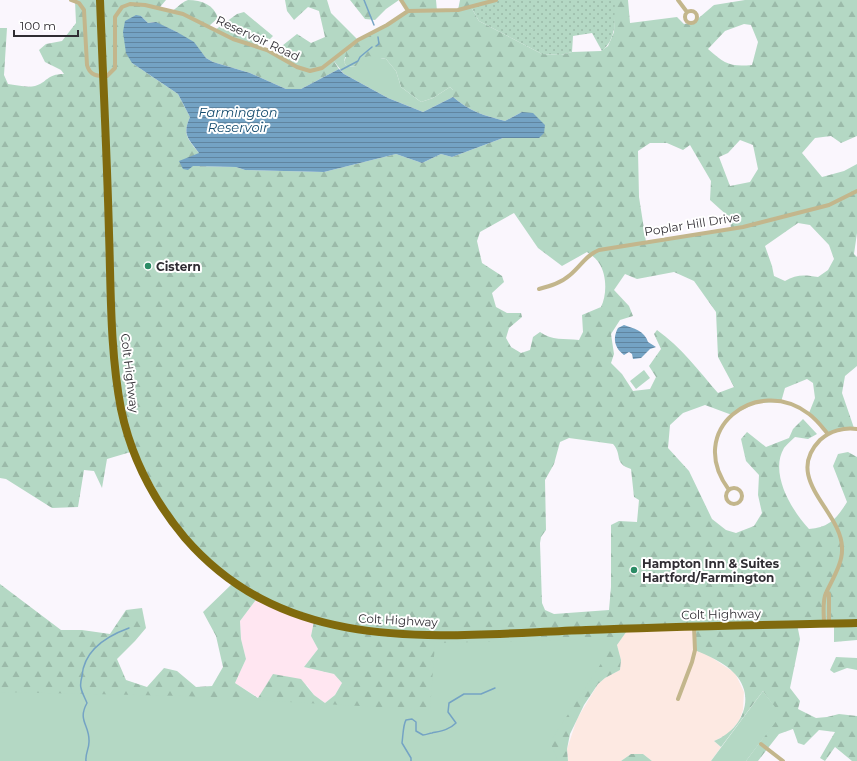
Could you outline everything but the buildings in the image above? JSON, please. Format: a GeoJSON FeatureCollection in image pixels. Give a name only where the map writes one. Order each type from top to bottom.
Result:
{"type":"FeatureCollection","features":[{"type":"Feature","properties":{"kind":"highway","name":"Colt Highway"},"geometry":{"type":"LineString","coordinates":[[100,0],[113,346],[121,410],[134,451],[153,492],[169,518],[198,552],[235,582],[272,604],[314,621],[358,631],[388,634],[434,634],[694,626],[857,623]]}},
{"type":"Feature","properties":{"kind":"street"},"geometry":{"type":"LineString","coordinates":[[71,0],[82,6],[86,15],[88,70],[94,75],[103,76]]}},
{"type":"Feature","properties":{"kind":"street"},"geometry":{"type":"LineString","coordinates":[[401,0],[408,11],[458,10],[496,0]]}},
{"type":"Feature","properties":{"kind":"street"},"geometry":{"type":"LineString","coordinates":[[678,0],[687,12]]}},
{"type":"Feature","properties":{"kind":"street","name":"Reservoir Road"},"geometry":{"type":"LineString","coordinates":[[103,76],[111,74],[116,64],[114,28],[116,13],[122,7],[130,4],[145,5],[182,14],[233,39],[267,50],[297,68],[310,71],[326,66],[358,40],[387,25],[408,11]]}},
{"type":"Feature","properties":{"kind":"street","name":"Poplar Hill Drive"},"geometry":{"type":"LineString","coordinates":[[538,289],[556,284],[565,279],[589,255],[599,250],[743,227],[829,205],[857,191]]}},
{"type":"Feature","properties":{"kind":"street"},"geometry":{"type":"LineString","coordinates":[[730,490],[716,466],[714,448],[723,426],[739,409],[756,403],[775,401],[784,403],[809,414],[828,434]]}},
{"type":"Feature","properties":{"kind":"street"},"geometry":{"type":"LineString","coordinates":[[827,624],[829,594],[827,592],[841,558],[842,543],[837,528],[812,486],[808,467],[814,448],[828,434],[840,429],[857,429]]}},
{"type":"Feature","properties":{"kind":"street"},"geometry":{"type":"LineString","coordinates":[[678,699],[695,650],[694,626]]}},
{"type":"Feature","properties":{"kind":"street"},"geometry":{"type":"LineString","coordinates":[[760,744],[783,761]]}},
{"type":"Feature","properties":{"kind":"shaded area"},"geometry":{"type":"Polygon","coordinates":[[[258,597],[314,621],[311,636],[318,649],[304,667],[334,674],[342,683],[335,695],[325,703],[314,695],[307,685],[259,698],[235,683],[246,659],[241,639],[240,621],[258,597]]]}},
{"type":"Feature","properties":{"kind":"shaded area"},"geometry":{"type":"Polygon","coordinates":[[[694,626],[711,657],[735,673],[744,692],[743,710],[739,721],[728,734],[714,741],[721,747],[711,761],[652,761],[643,754],[631,754],[621,761],[568,761],[567,749],[577,719],[598,684],[605,678],[620,670],[621,660],[617,645],[629,628],[694,626]]]}},
{"type":"Feature","properties":{"kind":"green space"},"geometry":{"type":"Polygon","coordinates":[[[71,0],[166,0],[160,7],[172,11],[188,0],[203,2],[216,13],[218,18],[209,26],[215,30],[237,14],[244,12],[273,36],[261,48],[273,53],[297,34],[311,43],[325,37],[319,11],[308,7],[294,20],[287,11],[285,0],[327,0],[331,13],[358,40],[408,11],[401,0],[436,0],[437,11],[458,10],[460,0],[496,0],[471,7],[479,21],[542,54],[561,55],[572,52],[601,51],[608,46],[614,32],[615,0],[628,0],[630,23],[677,17],[684,24],[694,22],[714,5],[745,0],[857,0],[857,136],[841,143],[831,136],[815,138],[802,153],[822,177],[844,171],[857,164],[857,233],[854,254],[857,257],[857,366],[845,376],[842,393],[854,428],[828,434],[809,413],[815,398],[813,383],[807,379],[785,388],[781,402],[756,403],[732,415],[705,405],[683,413],[670,425],[668,448],[689,471],[712,519],[726,530],[736,533],[754,526],[762,513],[758,495],[759,475],[746,461],[741,439],[747,432],[766,447],[789,438],[793,429],[803,419],[817,434],[808,439],[795,437],[784,448],[780,458],[779,469],[784,491],[796,512],[809,529],[822,527],[832,521],[840,513],[847,502],[833,466],[838,454],[848,452],[857,457],[857,640],[834,642],[834,624],[797,624],[800,639],[790,688],[800,701],[798,709],[816,718],[839,714],[857,716],[857,761],[852,761],[835,747],[825,761],[820,758],[835,732],[819,730],[804,745],[798,743],[793,729],[779,734],[758,761],[746,761],[780,715],[763,691],[721,747],[714,741],[732,730],[738,722],[743,713],[745,693],[742,683],[731,670],[716,660],[695,650],[694,626],[629,628],[617,645],[621,660],[620,670],[605,678],[598,684],[584,705],[570,734],[567,749],[568,761],[0,761],[0,584],[61,630],[82,630],[110,634],[126,610],[142,608],[146,628],[117,659],[126,680],[147,687],[164,668],[177,671],[196,687],[212,686],[223,667],[216,636],[203,612],[234,582],[178,529],[134,451],[107,459],[102,488],[94,471],[84,470],[78,507],[52,508],[6,479],[0,478],[0,28],[7,28],[4,75],[8,84],[29,87],[39,85],[54,75],[64,74],[61,70],[45,62],[39,50],[46,44],[62,41],[76,23],[75,1],[71,0]],[[141,16],[132,63],[178,94],[190,117],[186,128],[187,136],[199,153],[193,166],[236,167],[245,170],[324,172],[396,154],[422,163],[441,154],[452,157],[503,138],[539,138],[522,112],[505,121],[484,115],[459,102],[453,97],[453,90],[450,87],[433,98],[421,102],[401,87],[396,71],[386,59],[381,58],[356,66],[347,67],[344,62],[346,57],[333,60],[339,69],[301,89],[286,89],[250,73],[213,62],[206,58],[195,45],[177,32],[154,22],[148,23],[141,16]],[[744,24],[725,31],[708,49],[719,58],[733,65],[752,65],[758,42],[751,25],[744,24]],[[740,140],[728,153],[719,157],[730,186],[750,182],[758,169],[753,145],[740,140]],[[650,143],[638,151],[639,197],[646,242],[731,228],[730,218],[710,200],[711,181],[690,145],[683,150],[667,143],[650,143]],[[514,213],[480,232],[477,241],[482,263],[502,276],[504,282],[492,293],[496,307],[507,313],[521,313],[522,317],[509,328],[506,338],[511,347],[521,353],[530,350],[533,337],[540,332],[549,337],[579,340],[583,332],[582,315],[601,307],[604,297],[604,273],[599,263],[595,259],[587,252],[562,266],[538,248],[514,213]],[[798,223],[765,246],[774,276],[785,281],[793,277],[801,276],[818,277],[828,270],[834,259],[829,245],[810,225],[798,223]],[[674,272],[637,279],[625,274],[614,290],[629,306],[633,316],[620,320],[611,334],[614,354],[611,363],[622,374],[633,391],[650,389],[656,377],[649,366],[661,349],[654,334],[657,330],[682,351],[718,393],[734,387],[718,357],[716,312],[694,281],[674,272]],[[569,438],[560,442],[554,464],[545,480],[546,530],[541,537],[540,543],[542,603],[545,610],[554,614],[609,610],[611,587],[611,525],[619,521],[637,522],[639,500],[634,497],[631,469],[622,464],[618,452],[613,444],[569,438]],[[258,597],[240,621],[241,639],[246,659],[235,683],[258,698],[273,674],[301,679],[314,695],[325,703],[335,695],[342,683],[334,674],[304,667],[318,649],[311,636],[314,621],[258,597]]]}},
{"type":"Feature","properties":{"kind":"green space"},"geometry":{"type":"Polygon","coordinates":[[[350,0],[399,0],[386,9],[375,20],[365,19],[350,0]]]}},
{"type":"Feature","properties":{"kind":"green space"},"geometry":{"type":"Polygon","coordinates":[[[496,0],[615,0],[615,21],[613,34],[607,46],[602,51],[592,33],[573,36],[572,52],[561,55],[542,54],[479,21],[471,7],[496,0]]]}},
{"type":"Feature","properties":{"kind":"green space"},"geometry":{"type":"Polygon","coordinates":[[[347,48],[344,62],[347,67],[356,66],[360,59],[369,56],[386,59],[396,71],[401,87],[421,102],[433,98],[450,87],[453,90],[453,97],[423,112],[388,98],[344,74],[333,60],[347,48]]]}},
{"type":"Feature","properties":{"kind":"green space"},"geometry":{"type":"Polygon","coordinates":[[[644,370],[650,378],[636,389],[630,381],[644,370]]]}},
{"type":"Feature","properties":{"kind":"green space"},"geometry":{"type":"Polygon","coordinates":[[[617,639],[550,742],[558,761],[0,761],[0,692],[184,696],[430,710],[435,643],[617,639]]]}},
{"type":"Feature","properties":{"kind":"green space"},"geometry":{"type":"Polygon","coordinates":[[[836,657],[857,658],[857,670],[847,668],[834,673],[830,670],[836,657]]]}},
{"type":"Feature","properties":{"kind":"green space"},"geometry":{"type":"Polygon","coordinates":[[[763,691],[781,715],[746,761],[711,761],[763,691]]]}},
{"type":"Feature","properties":{"kind":"green space"},"geometry":{"type":"Polygon","coordinates":[[[631,754],[643,754],[652,761],[621,761],[631,754]]]}},
{"type":"Feature","properties":{"kind":"water","name":"Farmington Reservoir"},"geometry":{"type":"Polygon","coordinates":[[[136,15],[141,16],[148,23],[156,22],[194,42],[206,58],[213,62],[250,73],[286,89],[301,89],[339,69],[344,74],[388,98],[423,112],[453,97],[465,106],[478,112],[505,121],[522,112],[533,113],[545,125],[544,133],[539,138],[503,138],[452,157],[441,154],[422,163],[396,154],[324,172],[245,170],[236,167],[193,166],[188,170],[183,169],[179,161],[199,153],[187,136],[186,132],[190,117],[178,94],[132,63],[126,53],[123,32],[125,21],[136,15]]]}},
{"type":"Feature","properties":{"kind":"water"},"geometry":{"type":"Polygon","coordinates":[[[624,325],[635,329],[644,335],[648,342],[656,347],[650,349],[641,358],[633,359],[632,354],[629,352],[624,355],[615,343],[615,336],[618,328],[624,325]]]}},
{"type":"Feature","properties":{"kind":"waterway"},"geometry":{"type":"LineString","coordinates":[[364,0],[374,25]]}},
{"type":"Feature","properties":{"kind":"waterway"},"geometry":{"type":"LineString","coordinates":[[376,46],[379,44],[378,37]]}},
{"type":"Feature","properties":{"kind":"waterway"},"geometry":{"type":"LineString","coordinates":[[341,70],[358,61],[360,57],[372,47]]}},
{"type":"Feature","properties":{"kind":"waterway"},"geometry":{"type":"LineString","coordinates":[[86,761],[89,736],[83,714],[87,703],[82,692],[81,685],[84,667],[92,651],[98,645],[113,635],[129,628]]}},
{"type":"Feature","properties":{"kind":"waterway"},"geometry":{"type":"LineString","coordinates":[[411,761],[411,758],[402,743],[406,720],[412,719],[416,722],[416,731],[423,735],[445,730],[456,723],[448,712],[449,703],[464,694],[481,694],[495,688]]}},
{"type":"Feature","properties":{"kind":"place","name":"Cistern"},"geometry":{"type":"Point","coordinates":[148,266]}},
{"type":"Feature","properties":{"kind":"place","name":"Hampton Inn & Suites Hartford/Farmington"},"geometry":{"type":"Point","coordinates":[634,570]}}]}
